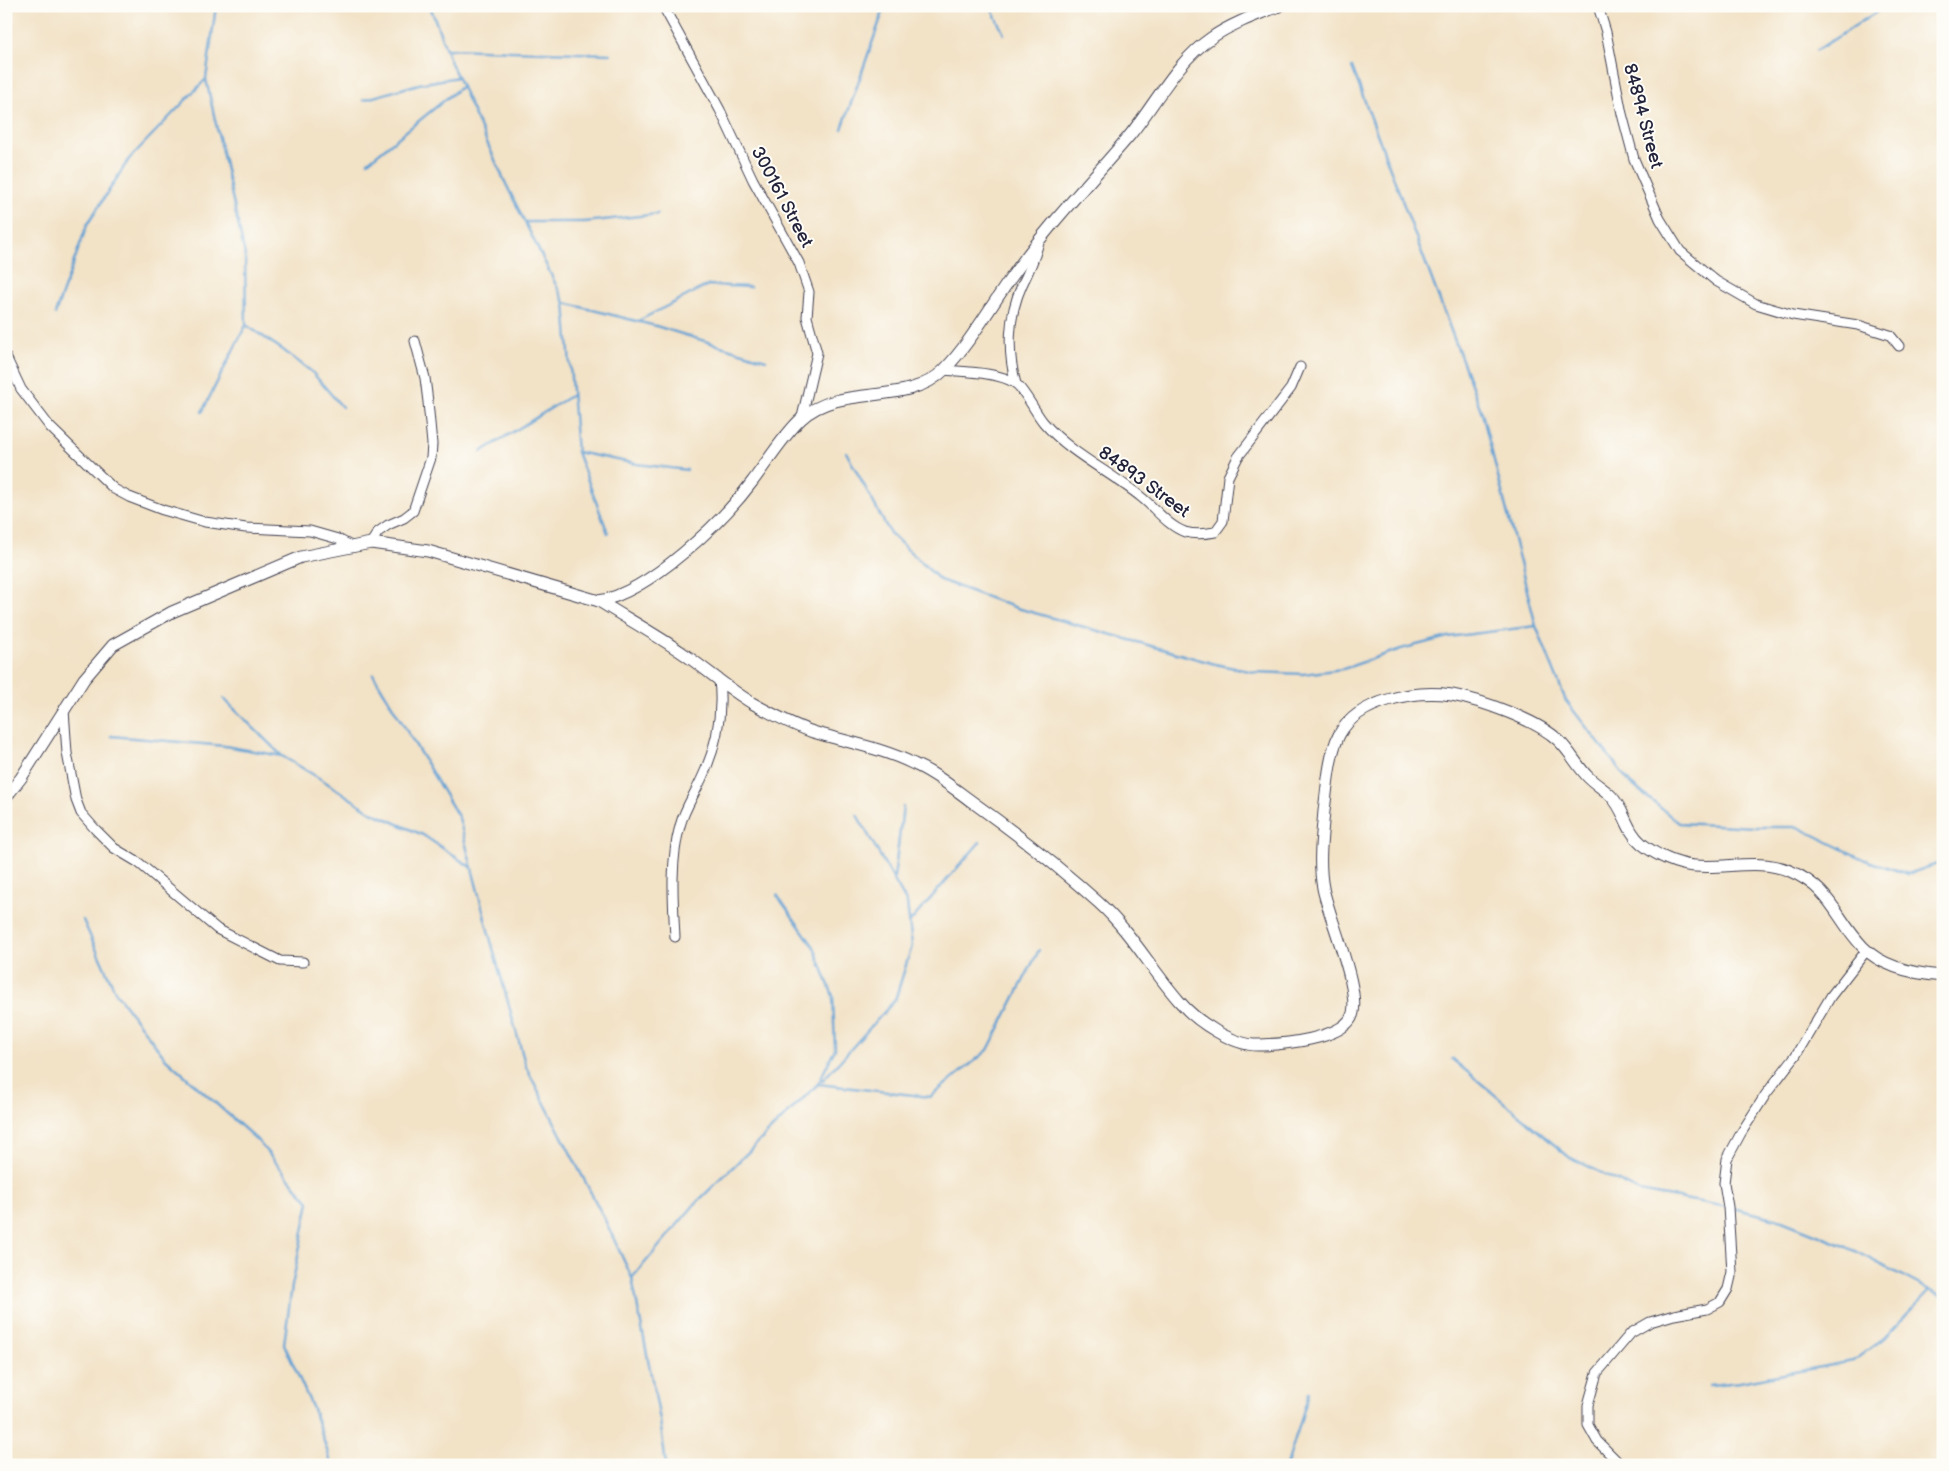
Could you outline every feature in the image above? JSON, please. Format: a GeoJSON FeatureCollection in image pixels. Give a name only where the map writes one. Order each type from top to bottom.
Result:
{"type":"FeatureCollection","features":[{"type":"Feature","properties":{"kind":"street","name":"300161 Street"},"geometry":{"type":"LineString","coordinates":[[663,6],[716,102],[753,180],[800,263],[809,292],[807,317],[817,353],[802,418]]}},
{"type":"Feature","properties":{"kind":"street"},"geometry":{"type":"LineString","coordinates":[[599,601],[614,598],[639,585],[658,572],[710,529],[731,509],[787,434],[802,418],[826,403],[854,396],[917,387],[944,370],[969,338],[1017,269],[1132,133],[1168,83],[1195,52],[1212,38],[1279,6]]}},
{"type":"Feature","properties":{"kind":"street","name":"84894 Street"},"geometry":{"type":"LineString","coordinates":[[1598,6],[1606,32],[1622,114],[1634,159],[1660,219],[1680,251],[1716,281],[1756,304],[1793,314],[1858,325],[1890,335],[1899,346]]}},
{"type":"Feature","properties":{"kind":"street","name":"84893 Street"},"geometry":{"type":"LineString","coordinates":[[1039,242],[1031,270],[1016,302],[1011,323],[1011,367],[1016,384],[1043,422],[1061,440],[1081,456],[1141,496],[1164,519],[1185,532],[1201,535],[1215,532],[1223,521],[1228,477],[1238,457],[1291,388],[1300,367]]}},
{"type":"Feature","properties":{"kind":"street"},"geometry":{"type":"LineString","coordinates":[[371,544],[381,529],[404,518],[413,511],[431,458],[432,444],[425,378],[415,341]]}},
{"type":"Feature","properties":{"kind":"street"},"geometry":{"type":"LineString","coordinates":[[6,357],[21,389],[50,427],[114,489],[163,510],[205,522],[246,528],[310,531],[332,537],[353,547]]}},
{"type":"Feature","properties":{"kind":"street"},"geometry":{"type":"LineString","coordinates":[[944,370],[978,373],[1001,378],[1016,384]]}},
{"type":"Feature","properties":{"kind":"street"},"geometry":{"type":"LineString","coordinates":[[6,797],[21,778],[84,678],[113,645],[172,612],[301,557],[371,544],[428,551],[599,601],[656,635],[751,702],[809,731],[857,744],[911,762],[928,771],[958,791],[1036,850],[1105,908],[1122,927],[1180,1004],[1224,1036],[1240,1043],[1256,1046],[1304,1040],[1338,1030],[1348,1023],[1354,1010],[1352,988],[1323,889],[1320,863],[1328,781],[1336,742],[1350,720],[1392,698],[1414,694],[1453,695],[1518,717],[1543,729],[1558,740],[1589,778],[1613,798],[1622,812],[1630,831],[1638,841],[1652,850],[1684,865],[1698,867],[1760,864],[1773,865],[1791,872],[1810,881],[1820,890],[1866,951],[1879,959],[1903,969],[1943,976]]}},
{"type":"Feature","properties":{"kind":"street"},"geometry":{"type":"LineString","coordinates":[[675,937],[674,861],[676,840],[680,824],[702,779],[717,735],[722,699],[719,680]]}},
{"type":"Feature","properties":{"kind":"street"},"geometry":{"type":"LineString","coordinates":[[64,710],[67,753],[76,800],[81,813],[95,829],[114,848],[140,863],[217,929],[280,961],[304,962]]}},
{"type":"Feature","properties":{"kind":"street"},"geometry":{"type":"LineString","coordinates":[[1621,1465],[1596,1441],[1588,1425],[1588,1405],[1597,1373],[1631,1333],[1650,1322],[1707,1309],[1720,1302],[1728,1289],[1732,1272],[1728,1207],[1724,1183],[1727,1159],[1751,1117],[1796,1055],[1831,996],[1866,951]]}},
{"type":"Feature","properties":{"kind":"waterway"},"geometry":{"type":"LineString","coordinates":[[202,412],[246,325],[245,255],[206,79],[216,6]]}},
{"type":"Feature","properties":{"kind":"waterway"},"geometry":{"type":"LineString","coordinates":[[430,6],[451,63],[505,182],[565,303],[577,452],[608,533]]}},
{"type":"Feature","properties":{"kind":"waterway"},"geometry":{"type":"LineString","coordinates":[[842,129],[885,6]]}},
{"type":"Feature","properties":{"kind":"waterway"},"geometry":{"type":"LineString","coordinates":[[990,6],[1004,34]]}},
{"type":"Feature","properties":{"kind":"waterway"},"geometry":{"type":"LineString","coordinates":[[1817,50],[1886,6]]}},
{"type":"Feature","properties":{"kind":"waterway"},"geometry":{"type":"LineString","coordinates":[[447,49],[610,54]]}},
{"type":"Feature","properties":{"kind":"waterway"},"geometry":{"type":"LineString","coordinates":[[1352,67],[1482,413],[1536,626],[1566,701],[1630,783],[1679,823],[1798,827],[1865,860],[1908,874],[1943,862]]}},
{"type":"Feature","properties":{"kind":"waterway"},"geometry":{"type":"LineString","coordinates":[[363,100],[419,84],[458,77]]}},
{"type":"Feature","properties":{"kind":"waterway"},"geometry":{"type":"LineString","coordinates":[[55,314],[87,225],[129,159],[206,79]]}},
{"type":"Feature","properties":{"kind":"waterway"},"geometry":{"type":"LineString","coordinates":[[368,162],[462,86]]}},
{"type":"Feature","properties":{"kind":"waterway"},"geometry":{"type":"LineString","coordinates":[[525,222],[585,222],[658,214]]}},
{"type":"Feature","properties":{"kind":"waterway"},"geometry":{"type":"LineString","coordinates":[[636,322],[708,285],[750,287]]}},
{"type":"Feature","properties":{"kind":"waterway"},"geometry":{"type":"LineString","coordinates":[[565,303],[656,326],[766,360]]}},
{"type":"Feature","properties":{"kind":"waterway"},"geometry":{"type":"LineString","coordinates":[[246,325],[312,372],[342,407]]}},
{"type":"Feature","properties":{"kind":"waterway"},"geometry":{"type":"LineString","coordinates":[[481,452],[572,395]]}},
{"type":"Feature","properties":{"kind":"waterway"},"geometry":{"type":"LineString","coordinates":[[577,452],[637,464],[687,470]]}},
{"type":"Feature","properties":{"kind":"waterway"},"geometry":{"type":"LineString","coordinates":[[846,452],[890,533],[940,580],[1017,608],[1215,664],[1254,672],[1303,674],[1343,669],[1401,649],[1448,637],[1536,626]]}},
{"type":"Feature","properties":{"kind":"waterway"},"geometry":{"type":"LineString","coordinates":[[373,674],[459,818],[526,1067],[604,1218],[632,1278],[660,1420],[666,1465]]}},
{"type":"Feature","properties":{"kind":"waterway"},"geometry":{"type":"LineString","coordinates":[[223,698],[281,755]]}},
{"type":"Feature","properties":{"kind":"waterway"},"geometry":{"type":"LineString","coordinates":[[111,736],[225,746],[282,756],[371,812],[423,835],[472,868]]}},
{"type":"Feature","properties":{"kind":"waterway"},"geometry":{"type":"LineString","coordinates":[[894,878],[903,807]]}},
{"type":"Feature","properties":{"kind":"waterway"},"geometry":{"type":"LineString","coordinates":[[822,1081],[895,1000],[912,946],[907,903],[857,815]]}},
{"type":"Feature","properties":{"kind":"waterway"},"geometry":{"type":"LineString","coordinates":[[910,922],[980,842]]}},
{"type":"Feature","properties":{"kind":"waterway"},"geometry":{"type":"LineString","coordinates":[[632,1278],[695,1204],[818,1084],[835,1049],[833,996],[814,947],[777,895]]}},
{"type":"Feature","properties":{"kind":"waterway"},"geometry":{"type":"LineString","coordinates":[[83,920],[116,993],[165,1058],[257,1140],[309,1202],[292,1286],[284,1344],[313,1409],[332,1465]]}},
{"type":"Feature","properties":{"kind":"waterway"},"geometry":{"type":"LineString","coordinates":[[818,1084],[930,1097],[988,1050],[1039,950]]}},
{"type":"Feature","properties":{"kind":"waterway"},"geometry":{"type":"LineString","coordinates":[[1452,1059],[1569,1157],[1639,1191],[1728,1207],[1777,1219],[1845,1246],[1943,1297]]}},
{"type":"Feature","properties":{"kind":"waterway"},"geometry":{"type":"LineString","coordinates":[[1710,1385],[1740,1382],[1853,1361],[1884,1338],[1930,1290]]}},
{"type":"Feature","properties":{"kind":"waterway"},"geometry":{"type":"LineString","coordinates":[[1287,1465],[1309,1393]]}}]}
